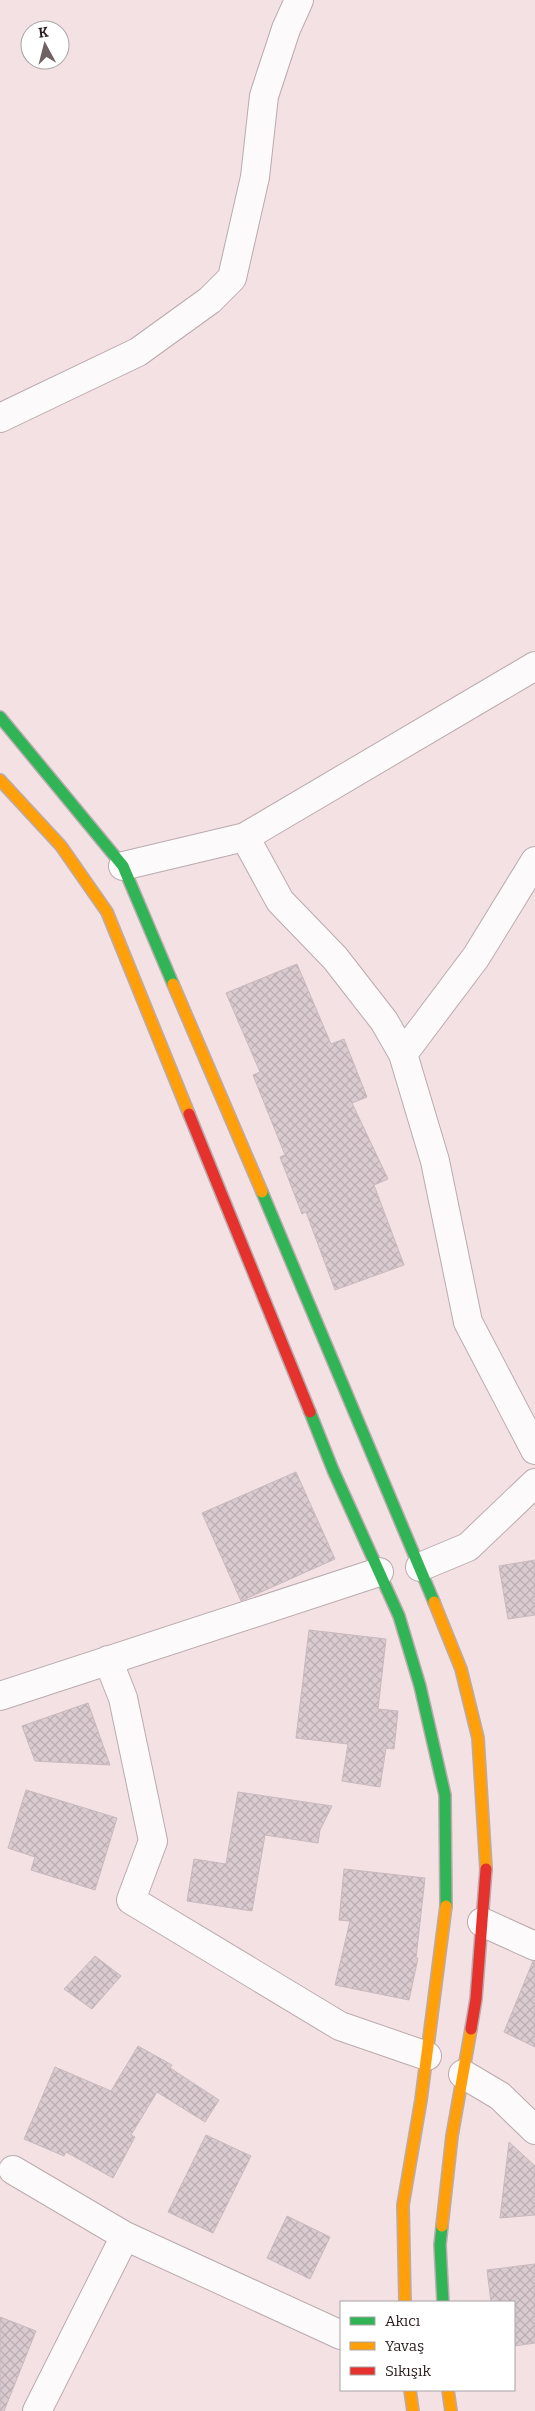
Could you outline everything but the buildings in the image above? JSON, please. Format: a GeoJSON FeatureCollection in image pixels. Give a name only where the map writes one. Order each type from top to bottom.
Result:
{"type":"FeatureCollection","features":[{"type":"Feature","properties":{"kind":"street"},"geometry":{"type":"LineString","coordinates":[[0,418],[138,352],[210,300],[232,278],[255,178],[264,96],[286,29],[300,0]]}},
{"type":"Feature","properties":{"kind":"street"},"geometry":{"type":"LineString","coordinates":[[123,866],[245,837],[535,666]]}},
{"type":"Feature","properties":{"kind":"street"},"geometry":{"type":"LineString","coordinates":[[0,717],[123,866],[420,1567],[461,1669],[478,1738],[486,1868],[476,1999],[452,2136],[440,2245],[443,2301]]}},
{"type":"Feature","properties":{"kind":"street"},"geometry":{"type":"LineString","coordinates":[[0,780],[61,846],[107,912],[333,1470],[399,1616],[420,1686],[445,1795],[446,1918],[427,2056],[403,2205],[405,2301]]}},
{"type":"Feature","properties":{"kind":"street"},"geometry":{"type":"LineString","coordinates":[[245,837],[280,901],[336,958],[384,1021],[403,1054],[435,1161],[468,1322],[535,1450]]}},
{"type":"Feature","properties":{"kind":"street"},"geometry":{"type":"LineString","coordinates":[[403,1054],[476,957],[535,861]]}},
{"type":"Feature","properties":{"kind":"street"},"geometry":{"type":"LineString","coordinates":[[420,1567],[468,1547],[535,1483]]}},
{"type":"Feature","properties":{"kind":"street"},"geometry":{"type":"LineString","coordinates":[[0,1696],[379,1572]]}},
{"type":"Feature","properties":{"kind":"street"},"geometry":{"type":"LineString","coordinates":[[108,1660],[123,1698],[153,1841],[131,1900],[340,2026],[427,2056]]}},
{"type":"Feature","properties":{"kind":"street"},"geometry":{"type":"LineString","coordinates":[[482,1922],[535,1946]]}},
{"type":"Feature","properties":{"kind":"street"},"geometry":{"type":"LineString","coordinates":[[462,2074],[500,2096],[535,2130]]}},
{"type":"Feature","properties":{"kind":"street"},"geometry":{"type":"LineString","coordinates":[[12,2170],[125,2236],[340,2335]]}},
{"type":"Feature","properties":{"kind":"street"},"geometry":{"type":"LineString","coordinates":[[37,2411],[125,2236]]}},
{"type":"Feature","properties":{"kind":"street"},"geometry":{"type":"LineString","coordinates":[[410,2391],[414,2411]]}},
{"type":"Feature","properties":{"kind":"street"},"geometry":{"type":"LineString","coordinates":[[448,2391],[451,2411]]}},
{"type":"Feature","properties":{"kind":"traffic: fast"},"geometry":{"type":"LineString","coordinates":[[0,717],[123,866],[173,984]]}},
{"type":"Feature","properties":{"kind":"traffic: fast"},"geometry":{"type":"LineString","coordinates":[[262,1192],[434,1602]]}},
{"type":"Feature","properties":{"kind":"traffic: fast"},"geometry":{"type":"LineString","coordinates":[[310,1412],[333,1470],[399,1616],[420,1686],[445,1795],[446,1906]]}},
{"type":"Feature","properties":{"kind":"traffic: fast"},"geometry":{"type":"LineString","coordinates":[[442,2226],[440,2245],[443,2301]]}},
{"type":"Feature","properties":{"kind":"traffic: slow"},"geometry":{"type":"LineString","coordinates":[[0,780],[61,846],[107,912],[189,1114]]}},
{"type":"Feature","properties":{"kind":"traffic: slow"},"geometry":{"type":"LineString","coordinates":[[173,984],[262,1192]]}},
{"type":"Feature","properties":{"kind":"traffic: slow"},"geometry":{"type":"LineString","coordinates":[[434,1602],[461,1669],[478,1738],[486,1869]]}},
{"type":"Feature","properties":{"kind":"traffic: slow"},"geometry":{"type":"LineString","coordinates":[[405,2301],[403,2205],[421,2100],[446,1906]]}},
{"type":"Feature","properties":{"kind":"traffic: slow"},"geometry":{"type":"LineString","coordinates":[[442,2226],[452,2136],[471,2029]]}},
{"type":"Feature","properties":{"kind":"traffic: slow"},"geometry":{"type":"LineString","coordinates":[[410,2391],[413,2411]]}},
{"type":"Feature","properties":{"kind":"traffic: slow"},"geometry":{"type":"LineString","coordinates":[[448,2391],[451,2411]]}},
{"type":"Feature","properties":{"kind":"traffic: jam"},"geometry":{"type":"LineString","coordinates":[[189,1114],[310,1412]]}},
{"type":"Feature","properties":{"kind":"traffic: jam"},"geometry":{"type":"LineString","coordinates":[[471,2029],[476,1999],[486,1869]]}}]}
